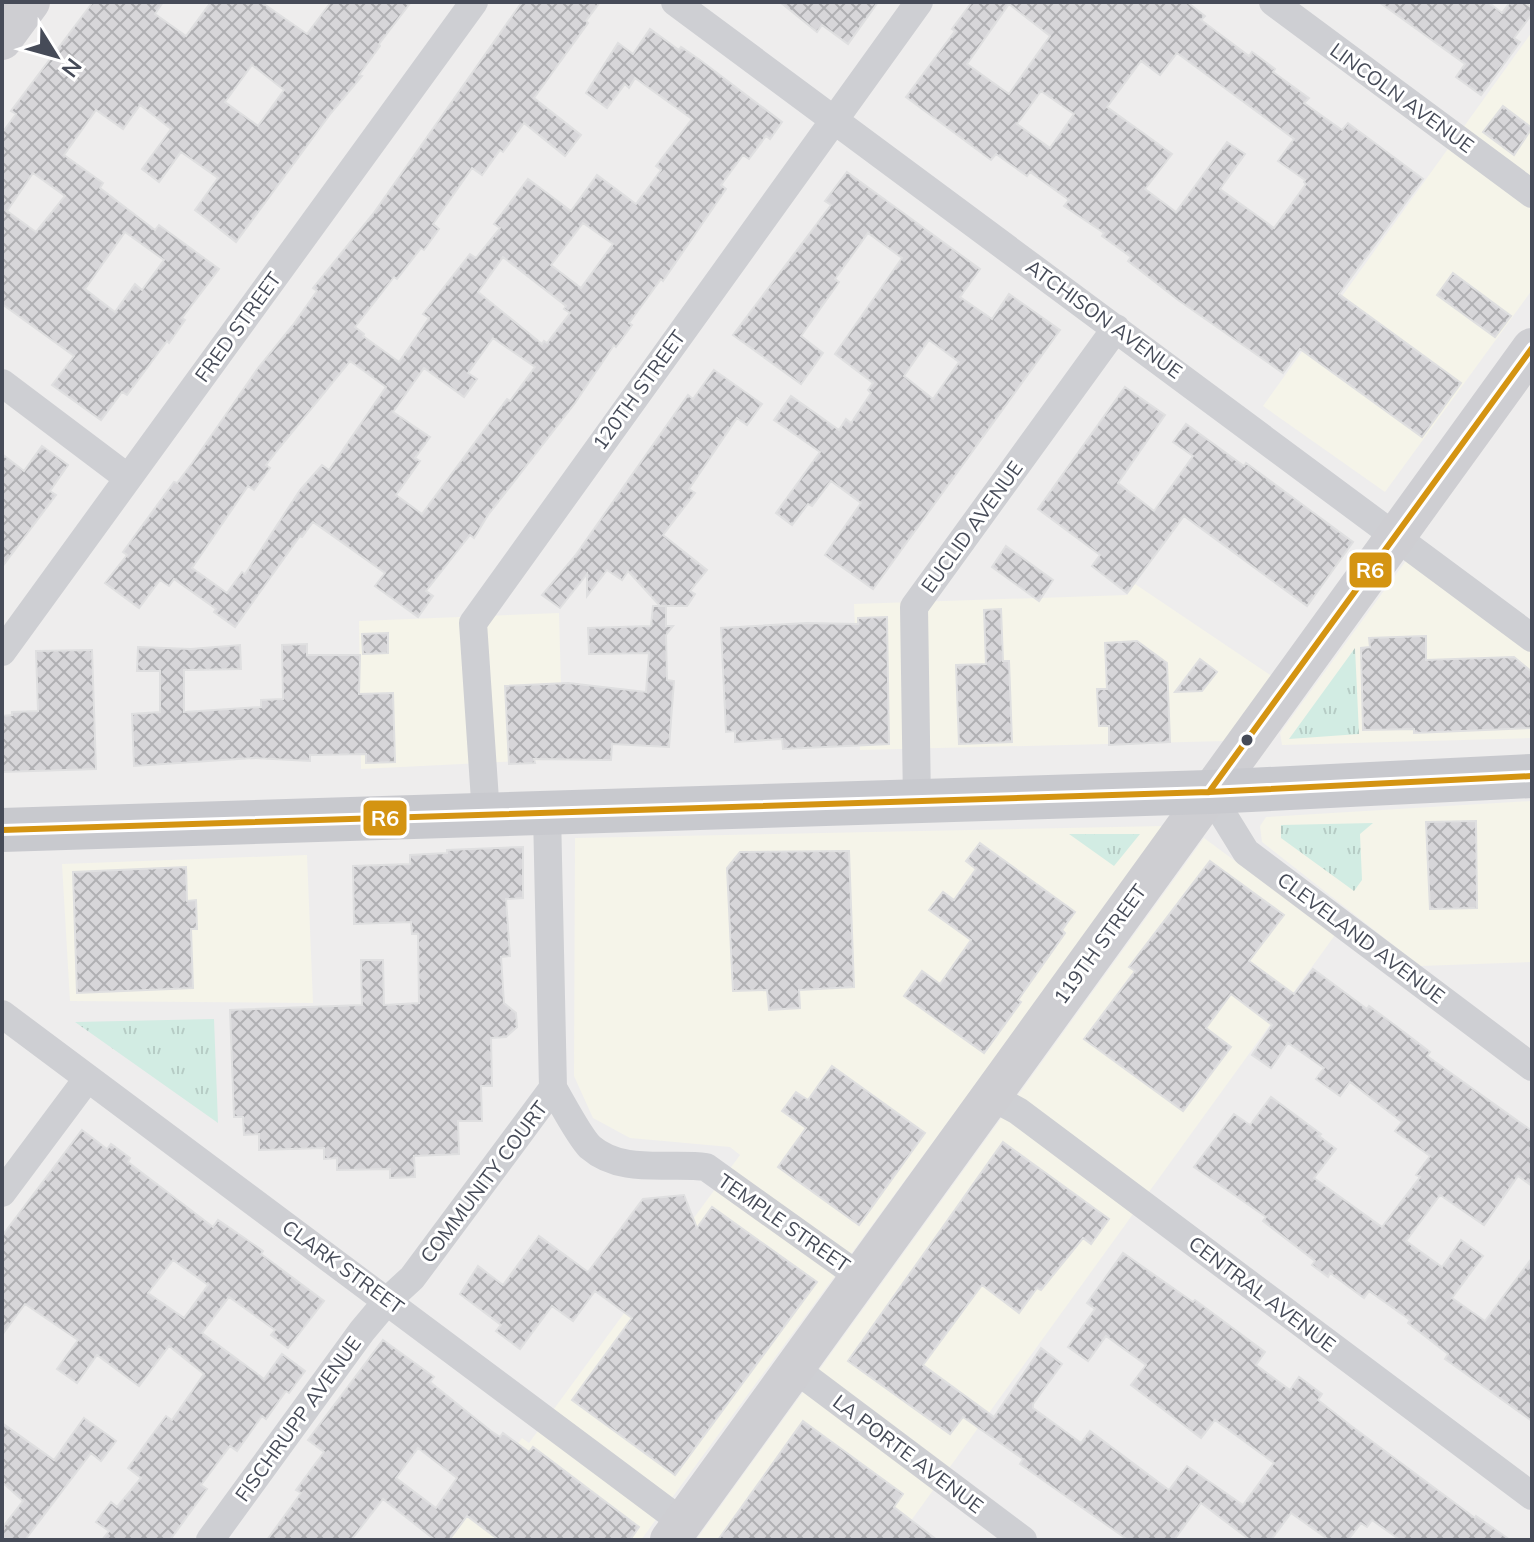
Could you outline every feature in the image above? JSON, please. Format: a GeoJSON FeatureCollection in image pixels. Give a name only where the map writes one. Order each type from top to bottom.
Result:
{"type":"FeatureCollection","features":[{"type":"Feature","properties":{"kind":"main road"},"geometry":{"type":"LineString","coordinates":[[2,830],[1209,792],[1532,776]]}},
{"type":"Feature","properties":{"kind":"street"},"geometry":{"type":"LineString","coordinates":[[2,40],[30,2]]}},
{"type":"Feature","properties":{"kind":"street","name":"FRED STREET"},"geometry":{"type":"LineString","coordinates":[[2,652],[474,2]]}},
{"type":"Feature","properties":{"kind":"street","name":"ATCHISON AVENUE"},"geometry":{"type":"LineString","coordinates":[[675,2],[1532,638]]}},
{"type":"Feature","properties":{"kind":"street","name":"120TH STREET"},"geometry":{"type":"LineString","coordinates":[[486,815],[473,623],[919,2]]}},
{"type":"Feature","properties":{"kind":"street","name":"LINCOLN AVENUE"},"geometry":{"type":"LineString","coordinates":[[1273,2],[1532,194]]}},
{"type":"Feature","properties":{"kind":"street","name":"EUCLID AVENUE"},"geometry":{"type":"LineString","coordinates":[[917,802],[914,607],[1116,328]]}},
{"type":"Feature","properties":{"kind":"street","name":"119TH STREET"},"geometry":{"type":"LineString","coordinates":[[676,1531],[1532,348]]}},
{"type":"Feature","properties":{"kind":"street"},"geometry":{"type":"LineString","coordinates":[[2,383],[128,478]]}},
{"type":"Feature","properties":{"kind":"street","name":"CLEVELAND AVENUE"},"geometry":{"type":"LineString","coordinates":[[1209,792],[1246,852],[1532,1067]]}},
{"type":"Feature","properties":{"kind":"street","name":"COMMUNITY COURT"},"geometry":{"type":"LineString","coordinates":[[388,1300],[412,1278],[553,1088],[547,813]]}},
{"type":"Feature","properties":{"kind":"street","name":"CLARK STREET"},"geometry":{"type":"LineString","coordinates":[[2,1014],[388,1300],[676,1531]]}},
{"type":"Feature","properties":{"kind":"street"},"geometry":{"type":"LineString","coordinates":[[2,1193],[87,1079]]}},
{"type":"Feature","properties":{"kind":"street","name":"TEMPLE STREET"},"geometry":{"type":"LineString","coordinates":[[553,1088],[590,1147],[618,1161],[646,1166],[687,1164],[706,1167],[860,1277]]}},
{"type":"Feature","properties":{"kind":"street","name":"CENTRAL AVENUE"},"geometry":{"type":"LineString","coordinates":[[990,1096],[1018,1111],[1532,1496]]}},
{"type":"Feature","properties":{"kind":"street","name":"FISCHRUPP AVENUE"},"geometry":{"type":"LineString","coordinates":[[210,1540],[362,1331],[388,1300]]}},
{"type":"Feature","properties":{"kind":"street","name":"LA PORTE AVENUE"},"geometry":{"type":"LineString","coordinates":[[794,1368],[1023,1540]]}},
{"type":"Feature","properties":{"kind":"shaded area"},"geometry":{"type":"Polygon","coordinates":[[[1532,32],[1532,290],[1385,492],[1263,406],[1532,32]]]}},
{"type":"Feature","properties":{"kind":"shaded area"},"geometry":{"type":"Polygon","coordinates":[[[1408,558],[1532,650],[1532,738],[1282,745],[1280,733],[1408,558]]]}},
{"type":"Feature","properties":{"kind":"shaded area"},"geometry":{"type":"Polygon","coordinates":[[[1135,584],[1273,677],[1226,741],[860,750],[854,604],[1127,595],[1135,584]]]}},
{"type":"Feature","properties":{"kind":"shaded area"},"geometry":{"type":"Polygon","coordinates":[[[559,613],[563,759],[361,769],[359,621],[559,613]]]}},
{"type":"Feature","properties":{"kind":"shaded area"},"geometry":{"type":"Polygon","coordinates":[[[1532,801],[1532,962],[1420,966],[1262,842],[1260,826],[1266,817],[1532,801]]]}},
{"type":"Feature","properties":{"kind":"shaded area"},"geometry":{"type":"Polygon","coordinates":[[[1165,826],[641,1540],[449,1540],[522,1438],[529,1443],[740,1155],[730,1147],[630,1138],[593,1118],[574,1076],[575,838],[1165,826]]]}},
{"type":"Feature","properties":{"kind":"shaded area"},"geometry":{"type":"Polygon","coordinates":[[[1204,838],[1335,935],[897,1540],[696,1540],[1204,838]]]}},
{"type":"Feature","properties":{"kind":"shaded area"},"geometry":{"type":"Polygon","coordinates":[[[307,855],[313,1003],[70,1001],[62,864],[307,855]]]}},
{"type":"Feature","properties":{"kind":"green space"},"geometry":{"type":"Polygon","coordinates":[[[1355,648],[1359,734],[1289,739],[1355,648]]]}},
{"type":"Feature","properties":{"kind":"green space"},"geometry":{"type":"Polygon","coordinates":[[[1373,823],[1360,834],[1362,880],[1354,891],[1281,838],[1281,825],[1373,823]]]}},
{"type":"Feature","properties":{"kind":"green space"},"geometry":{"type":"Polygon","coordinates":[[[1069,834],[1140,834],[1114,866],[1069,834]]]}},
{"type":"Feature","properties":{"kind":"green space"},"geometry":{"type":"Polygon","coordinates":[[[214,1019],[218,1123],[75,1022],[214,1019]]]}},
{"type":"Feature","properties":{"kind":"building"},"geometry":{"type":"Polygon","coordinates":[[[93,2],[163,2],[155,14],[186,36],[211,2],[261,2],[307,34],[331,2],[411,2],[379,44],[359,75],[362,76],[236,242],[195,210],[218,178],[181,152],[159,182],[142,169],[171,129],[140,105],[123,129],[96,110],[64,155],[103,183],[100,188],[155,230],[159,225],[219,269],[182,318],[185,320],[169,343],[167,341],[127,395],[122,392],[101,420],[52,385],[74,356],[2,304],[2,133],[16,114],[11,111],[93,2]],[[252,65],[225,102],[258,126],[284,90],[252,65]],[[33,173],[7,211],[36,232],[65,196],[33,173]],[[125,232],[85,289],[115,312],[135,284],[142,290],[164,260],[125,232]]]}},
{"type":"Feature","properties":{"kind":"building"},"geometry":{"type":"Polygon","coordinates":[[[522,2],[600,2],[534,98],[581,135],[565,156],[524,123],[482,175],[472,168],[433,224],[439,229],[424,250],[421,248],[397,279],[394,277],[355,327],[399,362],[429,318],[423,314],[470,254],[476,258],[500,228],[494,224],[528,179],[571,211],[597,175],[636,204],[661,170],[656,166],[692,119],[635,78],[629,88],[625,84],[607,108],[586,93],[618,43],[633,54],[650,29],[679,50],[681,47],[700,60],[782,122],[770,139],[766,136],[749,159],[743,155],[721,185],[726,189],[663,281],[661,279],[629,323],[632,325],[616,347],[614,345],[575,403],[488,515],[474,538],[470,535],[426,591],[433,596],[418,617],[375,586],[385,573],[313,522],[235,627],[174,579],[169,586],[160,580],[139,608],[105,583],[127,555],[123,552],[293,325],[317,291],[313,288],[373,214],[522,2]],[[583,223],[551,265],[581,288],[613,244],[583,223]],[[503,257],[478,292],[542,344],[544,341],[547,343],[570,313],[564,309],[566,306],[503,257]],[[493,338],[468,373],[477,379],[464,397],[424,368],[393,412],[430,437],[415,458],[420,461],[396,495],[422,514],[507,399],[510,401],[535,367],[493,338]],[[350,361],[266,465],[270,468],[254,490],[248,486],[192,568],[227,593],[242,572],[245,574],[300,490],[322,465],[329,470],[386,387],[350,361]]]}},
{"type":"Feature","properties":{"kind":"building"},"geometry":{"type":"Polygon","coordinates":[[[780,2],[878,2],[848,44],[822,25],[817,32],[780,2]]]}},
{"type":"Feature","properties":{"kind":"building"},"geometry":{"type":"Polygon","coordinates":[[[972,2],[1187,2],[1205,16],[1201,20],[1249,56],[1252,52],[1309,98],[1304,103],[1342,130],[1348,123],[1423,179],[1339,294],[1461,383],[1422,437],[1300,349],[1283,373],[1128,261],[1131,257],[1102,236],[1104,233],[1064,206],[1069,200],[1030,172],[1027,176],[996,154],[991,160],[906,97],[955,31],[952,29],[972,2]],[[1009,4],[967,64],[1009,94],[1050,36],[1009,4]],[[1177,53],[1160,75],[1141,61],[1107,107],[1172,154],[1145,189],[1176,212],[1227,142],[1245,154],[1220,189],[1274,228],[1306,184],[1305,180],[1278,161],[1294,139],[1177,53]],[[1041,91],[1017,124],[1050,148],[1074,114],[1041,91]]]}},
{"type":"Feature","properties":{"kind":"building"},"geometry":{"type":"Polygon","coordinates":[[[1379,2],[1488,2],[1502,13],[1510,2],[1524,2],[1532,8],[1532,14],[1514,38],[1520,42],[1481,95],[1456,77],[1465,64],[1379,2]]]}},
{"type":"Feature","properties":{"kind":"building"},"geometry":{"type":"Polygon","coordinates":[[[1503,106],[1532,128],[1514,155],[1483,132],[1503,106]]]}},
{"type":"Feature","properties":{"kind":"building"},"geometry":{"type":"Polygon","coordinates":[[[847,172],[980,269],[960,297],[992,319],[1009,294],[1060,330],[873,589],[825,555],[861,503],[831,481],[792,525],[776,513],[820,452],[774,420],[791,396],[839,430],[846,419],[851,423],[871,393],[868,390],[873,383],[835,354],[902,258],[868,233],[835,279],[839,282],[801,336],[823,353],[801,384],[733,335],[831,205],[825,201],[847,172]],[[929,340],[904,376],[933,399],[959,362],[929,340]]]}},
{"type":"Feature","properties":{"kind":"building"},"geometry":{"type":"Polygon","coordinates":[[[1453,273],[1511,316],[1495,337],[1437,295],[1453,273]]]}},
{"type":"Feature","properties":{"kind":"building"},"geometry":{"type":"Polygon","coordinates":[[[714,370],[762,404],[747,425],[737,418],[689,489],[695,493],[663,535],[707,570],[690,591],[695,594],[687,606],[660,606],[628,571],[622,580],[607,570],[587,596],[587,574],[560,608],[542,595],[575,556],[688,395],[693,399],[714,370]]]}},
{"type":"Feature","properties":{"kind":"building"},"geometry":{"type":"Polygon","coordinates":[[[1125,387],[1165,415],[1118,483],[1154,511],[1193,456],[1173,442],[1186,424],[1244,466],[1246,463],[1353,542],[1307,606],[1184,516],[1127,593],[1092,566],[1100,555],[1038,509],[1125,387]]]}},
{"type":"Feature","properties":{"kind":"building"},"geometry":{"type":"Polygon","coordinates":[[[42,446],[68,465],[50,491],[56,495],[2,567],[2,454],[24,471],[42,446]]]}},
{"type":"Feature","properties":{"kind":"building"},"geometry":{"type":"Polygon","coordinates":[[[1006,546],[1053,580],[1039,601],[992,567],[1006,546]]]}},
{"type":"Feature","properties":{"kind":"building"},"geometry":{"type":"Polygon","coordinates":[[[653,606],[666,606],[666,626],[673,626],[666,635],[667,680],[674,681],[669,747],[612,744],[611,760],[534,759],[535,763],[509,764],[505,686],[568,683],[646,692],[649,653],[589,654],[588,628],[651,626],[653,606]]]}},
{"type":"Feature","properties":{"kind":"building"},"geometry":{"type":"Polygon","coordinates":[[[1001,609],[1003,661],[1009,661],[1012,742],[959,744],[956,665],[986,664],[984,610],[1001,609]]]}},
{"type":"Feature","properties":{"kind":"building"},"geometry":{"type":"Polygon","coordinates":[[[887,617],[889,744],[783,749],[782,739],[735,742],[735,731],[726,732],[721,628],[807,623],[858,624],[858,618],[887,617]]]}},
{"type":"Feature","properties":{"kind":"building"},"geometry":{"type":"Polygon","coordinates":[[[388,633],[388,653],[363,654],[362,634],[388,633]]]}},
{"type":"Feature","properties":{"kind":"building"},"geometry":{"type":"Polygon","coordinates":[[[1426,636],[1426,660],[1514,657],[1532,672],[1532,728],[1414,733],[1414,729],[1363,730],[1361,648],[1370,647],[1369,638],[1426,636]]]}},
{"type":"Feature","properties":{"kind":"building"},"geometry":{"type":"Polygon","coordinates":[[[1137,641],[1167,663],[1170,742],[1109,745],[1109,726],[1099,726],[1097,689],[1107,689],[1105,643],[1137,641]]]}},
{"type":"Feature","properties":{"kind":"building"},"geometry":{"type":"Polygon","coordinates":[[[307,644],[307,655],[360,655],[359,694],[393,693],[395,762],[366,763],[366,754],[310,755],[310,761],[253,758],[134,766],[132,714],[160,712],[160,671],[137,671],[138,647],[191,649],[240,645],[241,669],[184,670],[184,712],[261,707],[261,700],[283,699],[282,645],[307,644]]]}},
{"type":"Feature","properties":{"kind":"building"},"geometry":{"type":"Polygon","coordinates":[[[92,650],[96,769],[2,772],[2,716],[12,715],[12,712],[38,711],[36,651],[92,650]]]}},
{"type":"Feature","properties":{"kind":"building"},"geometry":{"type":"Polygon","coordinates":[[[1200,659],[1217,672],[1202,691],[1175,692],[1200,659]]]}},
{"type":"Feature","properties":{"kind":"building"},"geometry":{"type":"Polygon","coordinates":[[[1476,821],[1477,908],[1430,909],[1426,822],[1476,821]]]}},
{"type":"Feature","properties":{"kind":"building"},"geometry":{"type":"Polygon","coordinates":[[[980,843],[1075,912],[1062,930],[1065,933],[1018,1000],[1021,1002],[984,1053],[904,996],[922,971],[940,984],[971,940],[929,910],[943,892],[954,900],[976,869],[966,861],[980,843]]]}},
{"type":"Feature","properties":{"kind":"building"},"geometry":{"type":"Polygon","coordinates":[[[523,847],[523,898],[506,899],[510,956],[501,957],[504,1003],[516,1013],[517,1027],[506,1037],[491,1038],[492,1086],[481,1086],[482,1121],[458,1121],[459,1154],[414,1156],[415,1177],[390,1178],[390,1169],[337,1170],[337,1158],[324,1159],[324,1148],[259,1150],[259,1134],[244,1135],[243,1117],[234,1117],[230,1010],[362,1005],[361,960],[383,960],[384,1005],[419,1003],[418,934],[412,934],[411,922],[354,924],[353,866],[410,864],[410,855],[447,853],[447,850],[523,847]]]}},
{"type":"Feature","properties":{"kind":"building"},"geometry":{"type":"Polygon","coordinates":[[[849,851],[854,987],[799,990],[800,1008],[769,1010],[767,990],[733,991],[727,868],[740,852],[849,851]]]}},
{"type":"Feature","properties":{"kind":"building"},"geometry":{"type":"Polygon","coordinates":[[[1210,861],[1284,915],[1249,961],[1294,994],[1313,969],[1367,1009],[1369,1006],[1392,1023],[1430,1052],[1427,1056],[1532,1131],[1532,1186],[1518,1176],[1484,1225],[1440,1195],[1406,1241],[1442,1267],[1461,1240],[1483,1256],[1452,1298],[1485,1321],[1532,1258],[1532,1421],[1445,1359],[1448,1354],[1408,1323],[1410,1320],[1369,1291],[1364,1298],[1330,1273],[1328,1277],[1312,1265],[1315,1261],[1263,1221],[1266,1217],[1194,1167],[1234,1114],[1250,1125],[1271,1097],[1336,1149],[1314,1178],[1382,1227],[1420,1177],[1416,1175],[1430,1156],[1395,1131],[1402,1122],[1350,1082],[1340,1096],[1316,1079],[1324,1068],[1288,1043],[1271,1068],[1252,1055],[1272,1025],[1231,994],[1206,1028],[1231,1047],[1183,1111],[1084,1039],[1135,971],[1129,967],[1210,861]]]}},
{"type":"Feature","properties":{"kind":"building"},"geometry":{"type":"Polygon","coordinates":[[[186,867],[187,901],[196,900],[197,929],[191,929],[193,988],[77,993],[73,872],[186,867]]]}},
{"type":"Feature","properties":{"kind":"building"},"geometry":{"type":"Polygon","coordinates":[[[832,1066],[925,1133],[859,1225],[778,1167],[806,1128],[782,1111],[796,1092],[808,1100],[832,1066]]]}},
{"type":"Feature","properties":{"kind":"building"},"geometry":{"type":"Polygon","coordinates":[[[82,1130],[107,1149],[111,1144],[130,1158],[128,1162],[213,1227],[218,1220],[263,1251],[261,1254],[324,1301],[288,1348],[271,1335],[275,1330],[229,1297],[202,1333],[264,1379],[282,1354],[305,1371],[266,1419],[262,1416],[237,1451],[230,1446],[201,1485],[207,1489],[170,1540],[102,1540],[109,1531],[96,1522],[111,1502],[117,1507],[141,1478],[128,1468],[166,1416],[172,1420],[204,1374],[169,1346],[139,1386],[97,1355],[77,1383],[57,1369],[78,1340],[25,1304],[2,1335],[2,1236],[82,1130]],[[173,1260],[148,1293],[184,1318],[208,1285],[173,1260]]]}},
{"type":"Feature","properties":{"kind":"building"},"geometry":{"type":"Polygon","coordinates":[[[1003,1142],[1109,1219],[1091,1244],[1083,1238],[1041,1290],[1037,1288],[1019,1313],[982,1285],[923,1365],[994,1417],[1041,1348],[1062,1364],[1033,1408],[1081,1443],[1090,1431],[1169,1490],[1187,1466],[1243,1505],[1274,1463],[1215,1420],[1201,1438],[1131,1385],[1146,1365],[1106,1336],[1088,1361],[1068,1347],[1095,1309],[1087,1303],[1123,1253],[1193,1302],[1195,1300],[1265,1352],[1256,1365],[1290,1390],[1299,1377],[1322,1394],[1318,1400],[1350,1425],[1475,1518],[1510,1540],[1400,1540],[1372,1520],[1367,1527],[1361,1523],[1348,1540],[1329,1540],[1291,1513],[1271,1540],[1250,1540],[1201,1503],[1174,1540],[1128,1540],[1020,1464],[1023,1459],[963,1417],[950,1434],[848,1361],[1003,1142]]]}},
{"type":"Feature","properties":{"kind":"building"},"geometry":{"type":"Polygon","coordinates":[[[684,1195],[697,1228],[712,1207],[817,1282],[675,1475],[572,1400],[632,1318],[595,1291],[573,1321],[552,1306],[520,1349],[496,1331],[501,1325],[460,1294],[478,1266],[503,1285],[539,1236],[588,1272],[643,1199],[684,1195]]]}},
{"type":"Feature","properties":{"kind":"building"},"geometry":{"type":"Polygon","coordinates":[[[383,1340],[434,1377],[430,1382],[491,1431],[500,1437],[503,1433],[529,1452],[533,1447],[639,1527],[630,1540],[499,1540],[467,1516],[449,1540],[435,1540],[383,1499],[351,1540],[267,1540],[301,1493],[296,1490],[324,1452],[308,1440],[383,1340]],[[418,1448],[396,1478],[436,1508],[457,1478],[418,1448]]]}},
{"type":"Feature","properties":{"kind":"building"},"geometry":{"type":"Polygon","coordinates":[[[84,1418],[116,1441],[101,1461],[91,1453],[25,1540],[2,1540],[2,1528],[23,1501],[2,1482],[2,1423],[54,1460],[84,1418]]]}},
{"type":"Feature","properties":{"kind":"building"},"geometry":{"type":"Polygon","coordinates":[[[803,1421],[903,1494],[894,1507],[937,1540],[718,1540],[803,1421]]]}},
{"type":"Feature","properties":{"kind":"transit line","name":"R6"},"geometry":{"type":"LineString","coordinates":[[1209,792],[1532,348]]}},
{"type":"Feature","properties":{"kind":"transit line","name":"R6"},"geometry":{"type":"LineString","coordinates":[[2,830],[1209,792],[1532,776]]}}]}
